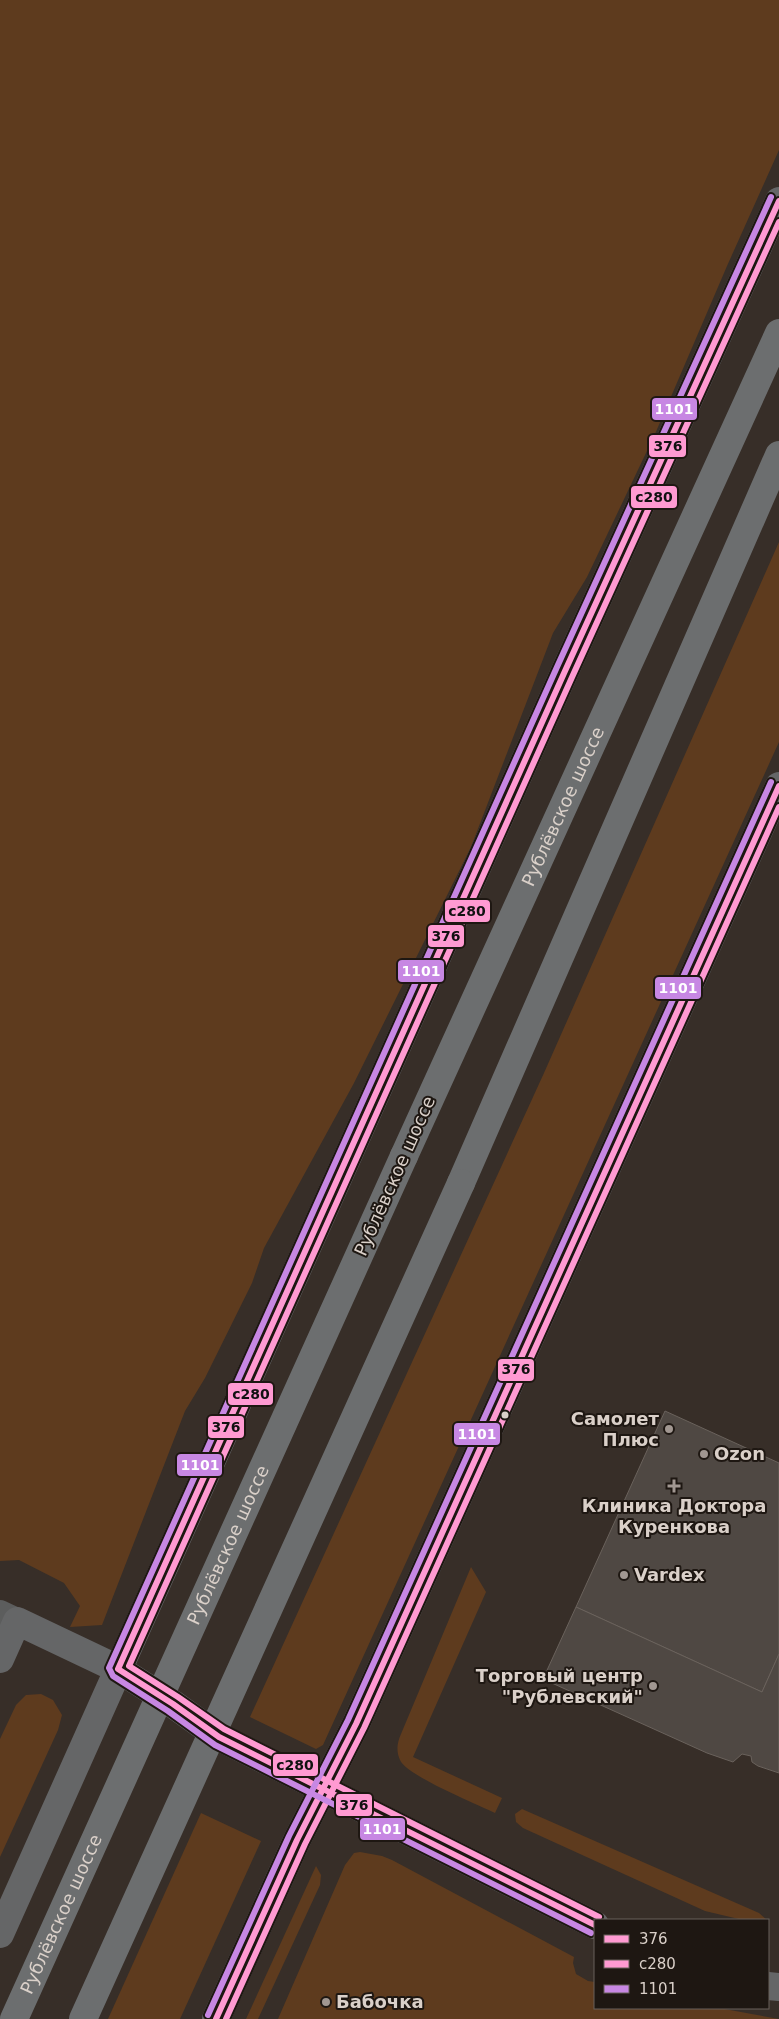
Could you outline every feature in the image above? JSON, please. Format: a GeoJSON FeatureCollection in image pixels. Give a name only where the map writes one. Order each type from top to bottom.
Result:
{"type":"FeatureCollection","features":[{"type":"Feature","properties":{"kind":"main road"},"geometry":{"type":"LineString","coordinates":[[0,1934],[557,689],[779,201]]}},
{"type":"Feature","properties":{"kind":"main road","name":"Рублёвское шоссе"},"geometry":{"type":"LineString","coordinates":[[14,2019],[779,333]]}},
{"type":"Feature","properties":{"kind":"main road"},"geometry":{"type":"LineString","coordinates":[[83,2019],[461,1183],[779,455]]}},
{"type":"Feature","properties":{"kind":"main road"},"geometry":{"type":"LineString","coordinates":[[216,2019],[297,1840],[368,1698],[779,786]]}},
{"type":"Feature","properties":{"kind":"main road"},"geometry":{"type":"LineString","coordinates":[[0,1660],[9,1617],[118,1669],[173,1704],[219,1737],[594,1925]]}},
{"type":"Feature","properties":{"kind":"shaded area"},"geometry":{"type":"Polygon","coordinates":[[[0,0],[779,0],[779,150],[655,434],[587,577],[553,633],[471,847],[354,1083],[264,1248],[252,1283],[205,1378],[185,1411],[102,1625],[70,1627],[80,1606],[64,1583],[19,1560],[0,1561],[0,0]]]}},
{"type":"Feature","properties":{"kind":"shaded area"},"geometry":{"type":"Polygon","coordinates":[[[779,542],[779,742],[323,1745],[316,1749],[250,1717],[544,1073],[779,542]]]}},
{"type":"Feature","properties":{"kind":"shaded area"},"geometry":{"type":"Polygon","coordinates":[[[471,1567],[486,1592],[413,1757],[502,1798],[495,1813],[415,1774],[405,1767],[400,1760],[398,1750],[400,1737],[471,1567]]]}},
{"type":"Feature","properties":{"kind":"shaded area"},"geometry":{"type":"Polygon","coordinates":[[[41,1694],[53,1700],[62,1715],[58,1730],[0,1857],[0,1739],[16,1705],[26,1695],[41,1694]]]}},
{"type":"Feature","properties":{"kind":"shaded area"},"geometry":{"type":"Polygon","coordinates":[[[522,1809],[759,1913],[766,1919],[739,1919],[705,1911],[523,1828],[516,1822],[515,1814],[522,1809]]]}},
{"type":"Feature","properties":{"kind":"shaded area"},"geometry":{"type":"Polygon","coordinates":[[[201,1813],[261,1841],[180,2019],[108,2019],[201,1813]]]}},
{"type":"Feature","properties":{"kind":"shaded area"},"geometry":{"type":"Polygon","coordinates":[[[360,1852],[382,1856],[392,1860],[574,1957],[573,1963],[576,1974],[588,1981],[594,1982],[594,2009],[724,2009],[779,2019],[278,2019],[345,1865],[354,1853],[360,1852]]]}},
{"type":"Feature","properties":{"kind":"shaded area"},"geometry":{"type":"Polygon","coordinates":[[[316,1866],[321,1875],[320,1885],[258,2019],[246,2019],[316,1866]]]}},
{"type":"Feature","properties":{"kind":"building"},"geometry":{"type":"Polygon","coordinates":[[[665,1411],[779,1463],[779,1654],[762,1692],[576,1607],[665,1411]]]}},
{"type":"Feature","properties":{"kind":"building","name":"Торговый центр \"Рублевский\""},"geometry":{"type":"Polygon","coordinates":[[[576,1607],[762,1692],[779,1654],[779,1773],[758,1766],[752,1762],[751,1756],[742,1754],[733,1762],[707,1753],[543,1679],[576,1607]]]}},
{"type":"Feature","properties":{"kind":"transit line","name":"1101"},"geometry":{"type":"LineString","coordinates":[[591,1933],[215,1745],[168,1711],[113,1676],[109,1668],[557,667],[771,197]]}},
{"type":"Feature","properties":{"kind":"transit line","name":"376"},"geometry":{"type":"LineString","coordinates":[[594,1924],[219,1737],[173,1704],[118,1669],[565,671],[779,201]]}},
{"type":"Feature","properties":{"kind":"transit line","name":"с280"},"geometry":{"type":"LineString","coordinates":[[599,1917],[224,1729],[129,1666],[573,675],[779,222]]}},
{"type":"Feature","properties":{"kind":"transit line","name":"1101"},"geometry":{"type":"LineString","coordinates":[[208,2015],[289,1836],[348,1720],[771,782]]}},
{"type":"Feature","properties":{"kind":"transit line","name":"376"},"geometry":{"type":"LineString","coordinates":[[216,2019],[297,1840],[356,1724],[779,786]]}},
{"type":"Feature","properties":{"kind":"transit line","name":"с280"},"geometry":{"type":"LineString","coordinates":[[226,2019],[305,1844],[364,1728],[779,807]]}},
{"type":"Feature","properties":{"kind":"place","name":"Самолет Плюс"},"geometry":{"type":"Point","coordinates":[669,1429]}},
{"type":"Feature","properties":{"kind":"place","name":"Ozon"},"geometry":{"type":"Point","coordinates":[704,1454]}},
{"type":"Feature","properties":{"kind":"place","name":"Клиника Доктора Куренкова"},"geometry":{"type":"Point","coordinates":[674,1486]}},
{"type":"Feature","properties":{"kind":"place","name":"Vardex"},"geometry":{"type":"Point","coordinates":[624,1575]}},
{"type":"Feature","properties":{"kind":"place","name":"Торговый центр \"Рублевский\""},"geometry":{"type":"Point","coordinates":[653,1686]}},
{"type":"Feature","properties":{"kind":"place","name":"Бабочка"},"geometry":{"type":"Point","coordinates":[326,2002]}}]}
